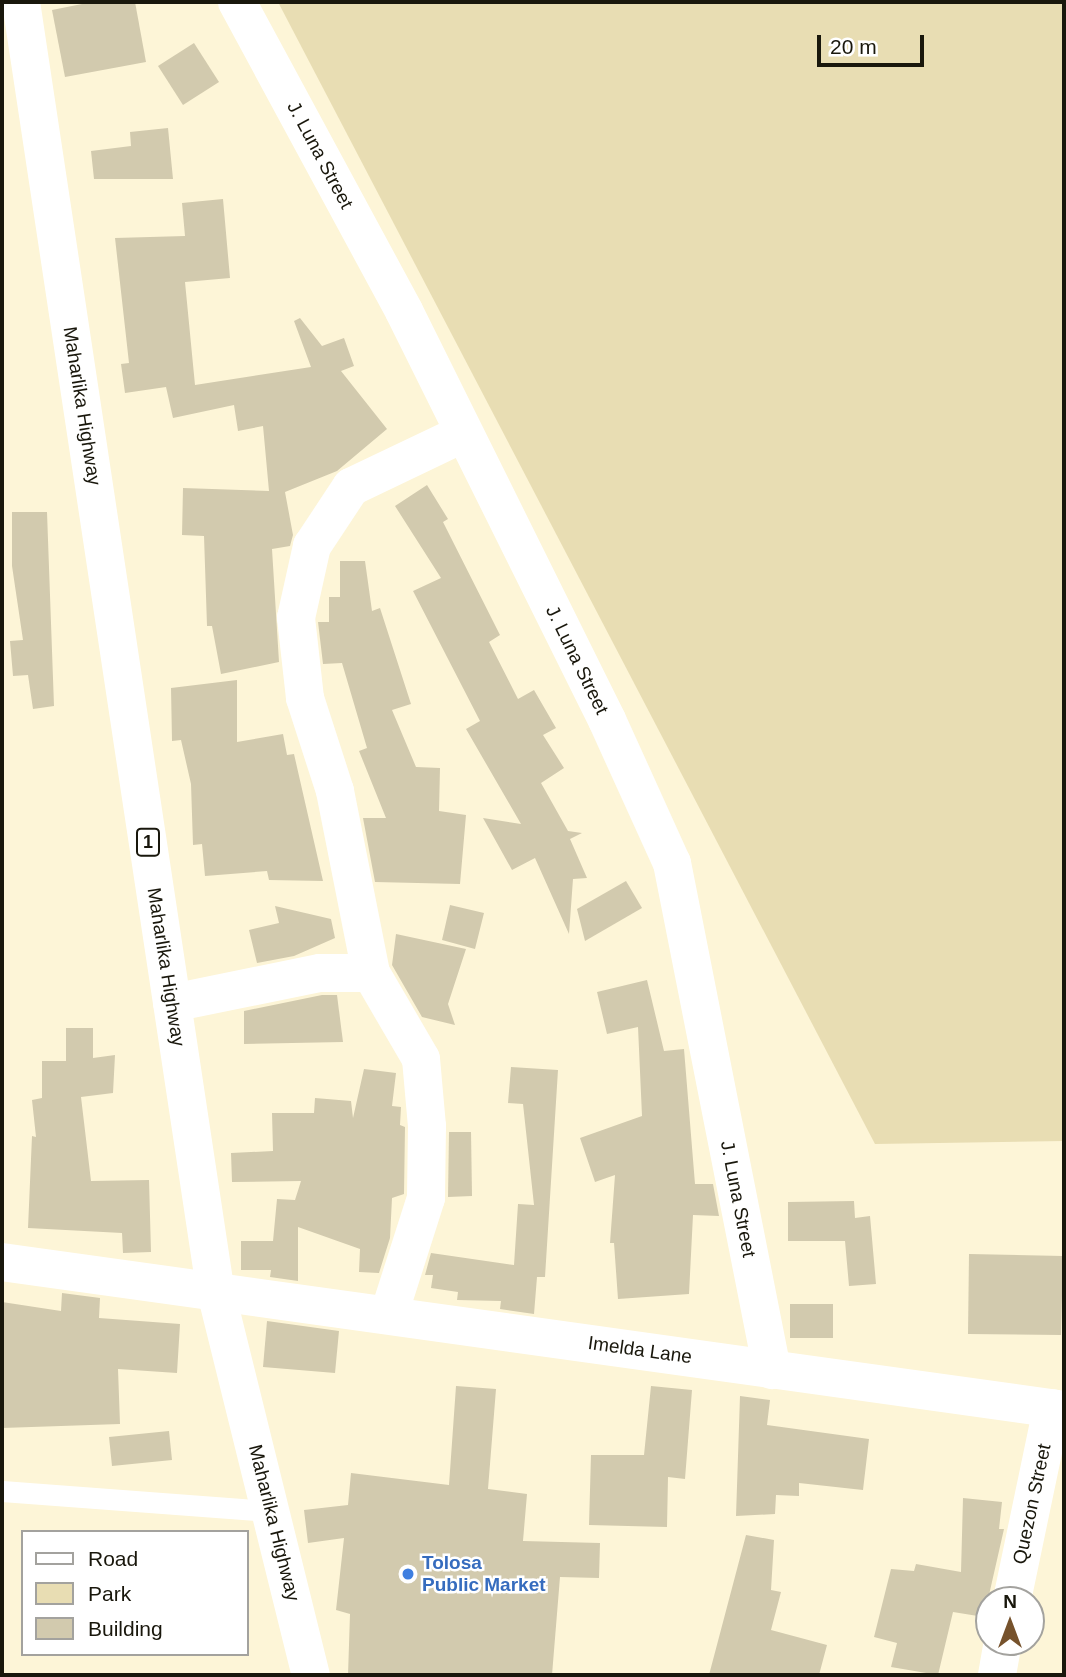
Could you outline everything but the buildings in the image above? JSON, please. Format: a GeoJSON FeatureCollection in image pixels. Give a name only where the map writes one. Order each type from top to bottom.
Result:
{"type":"FeatureCollection","features":[{"type":"Feature","properties":{"kind":"main road","name":"Maharlika Highway"},"geometry":{"type":"LineString","coordinates":[[21,2],[215,1288],[312,1675]]}},
{"type":"Feature","properties":{"kind":"main road","name":"J. Luna Street"},"geometry":{"type":"LineString","coordinates":[[237,2],[464,433],[672,863],[772,1370]]}},
{"type":"Feature","properties":{"kind":"main road"},"geometry":{"type":"LineString","coordinates":[[389,1314],[426,1198],[427,1126],[421,1059],[371,973],[335,791],[305,698],[296,618],[312,546],[351,487],[464,433]]}},
{"type":"Feature","properties":{"kind":"main road"},"geometry":{"type":"LineString","coordinates":[[172,1003],[320,973],[371,973]]}},
{"type":"Feature","properties":{"kind":"main road","name":"Imelda Lane"},"geometry":{"type":"LineString","coordinates":[[2,1262],[215,1288],[1058,1409]]}},
{"type":"Feature","properties":{"kind":"main road","name":"Quezon Street"},"geometry":{"type":"LineString","coordinates":[[1015,1586],[1058,1409]]}},
{"type":"Feature","properties":{"kind":"main road"},"geometry":{"type":"LineString","coordinates":[[996,1675],[1000,1656]]}},
{"type":"Feature","properties":{"kind":"lane"},"geometry":{"type":"LineString","coordinates":[[2,1491],[271,1511]]}},
{"type":"Feature","properties":{"kind":"green space"},"geometry":{"type":"Polygon","coordinates":[[[278,2],[1064,2],[1064,1141],[875,1144],[278,2]]]}},
{"type":"Feature","properties":{"kind":"place","name":"Tolosa Public Market"},"geometry":{"type":"Point","coordinates":[408,1574]}}]}
